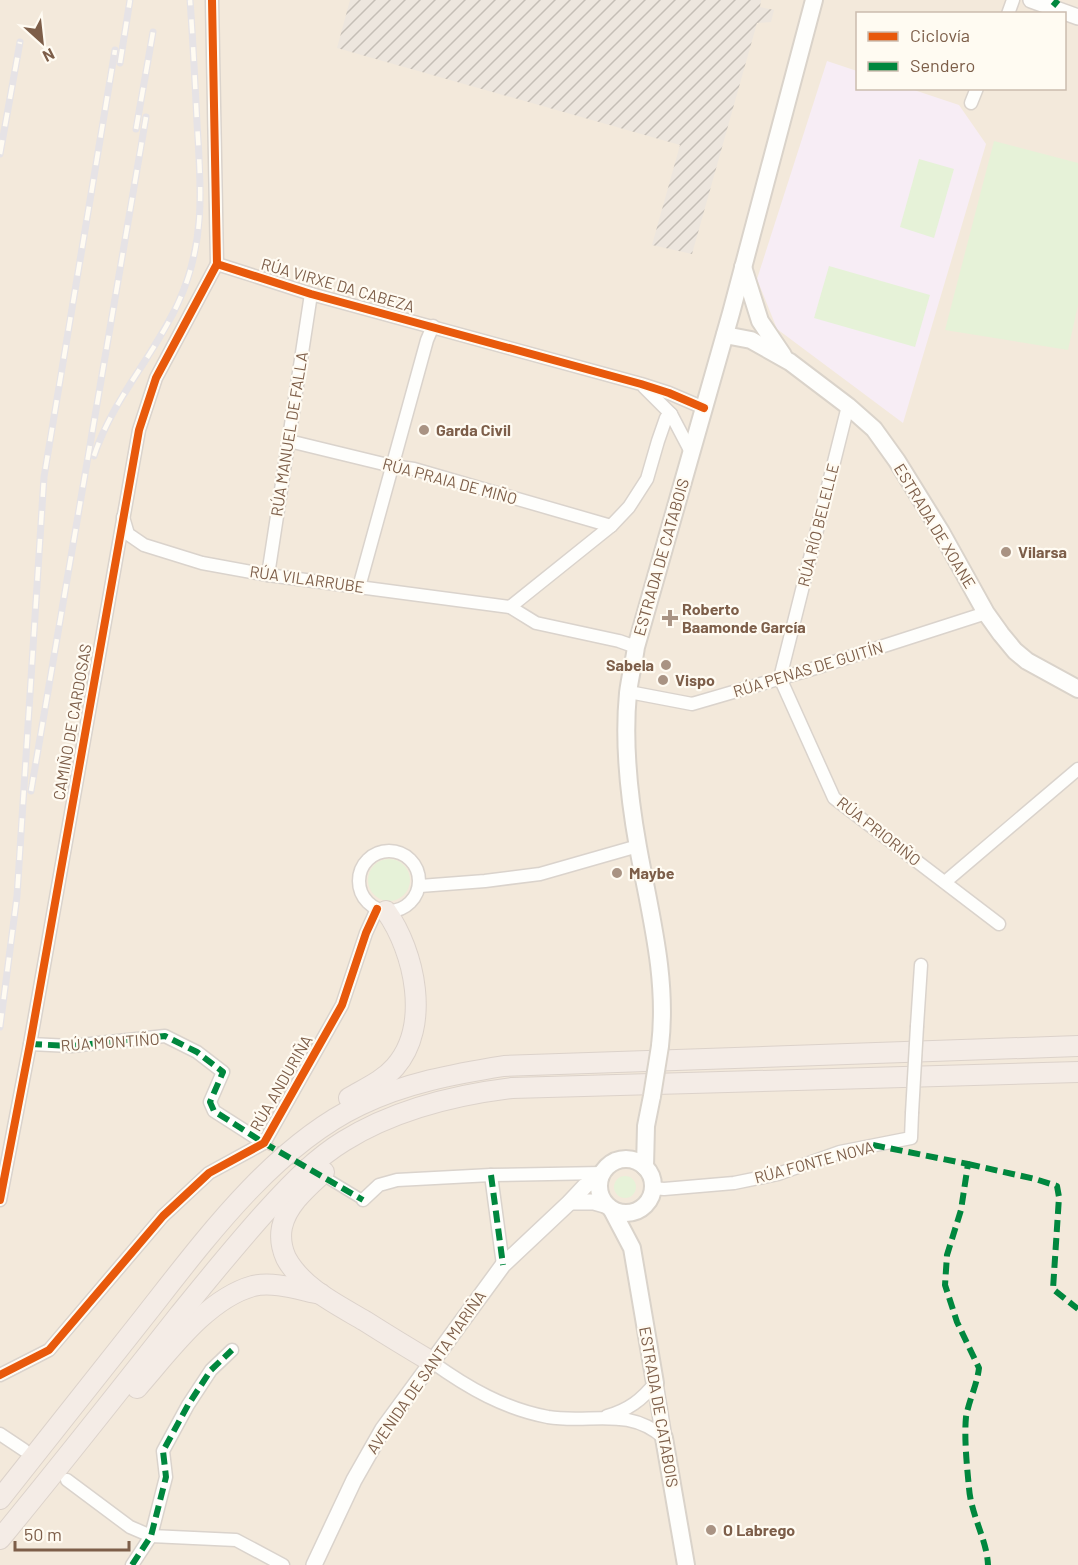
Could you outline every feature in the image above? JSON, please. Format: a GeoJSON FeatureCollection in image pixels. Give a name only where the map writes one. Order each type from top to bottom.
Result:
{"type":"FeatureCollection","features":[{"type":"Feature","properties":{"kind":"highway"},"geometry":{"type":"LineString","coordinates":[[172,1281],[219,1215],[266,1160],[305,1126],[332,1107],[376,1083],[395,1067],[408,1045],[415,1023],[417,998],[410,966],[397,930],[382,910]]}},
{"type":"Feature","properties":{"kind":"highway"},"geometry":{"type":"LineString","coordinates":[[0,1499],[172,1281],[249,1190],[272,1167],[302,1143],[333,1120],[359,1105],[439,1077],[504,1066],[1078,1046]]}},
{"type":"Feature","properties":{"kind":"highway"},"geometry":{"type":"LineString","coordinates":[[0,1539],[232,1249],[290,1186],[313,1165],[343,1141],[382,1122],[414,1109],[489,1091],[512,1088],[1078,1072]]}},
{"type":"Feature","properties":{"kind":"highway"},"geometry":{"type":"LineString","coordinates":[[432,1362],[321,1294],[298,1273],[286,1258],[281,1240],[282,1226],[290,1208],[329,1167],[385,1132],[489,1091]]}},
{"type":"Feature","properties":{"kind":"highway"},"geometry":{"type":"LineString","coordinates":[[29,1504],[206,1313],[225,1298],[254,1286],[278,1285],[321,1294]]}},
{"type":"Feature","properties":{"kind":"main road","name":"ESTRADA DE CATABOIS"},"geometry":{"type":"LineString","coordinates":[[645,1167],[646,1126],[660,1046],[664,1003],[662,975],[628,781],[626,723],[628,692],[636,647],[725,335],[814,0]]}},
{"type":"Feature","properties":{"kind":"main road"},"geometry":{"type":"LineString","coordinates":[[743,267],[760,321],[776,347],[790,362]]}},
{"type":"Feature","properties":{"kind":"main road"},"geometry":{"type":"LineString","coordinates":[[731,313],[742,312],[760,321]]}},
{"type":"Feature","properties":{"kind":"main road"},"geometry":{"type":"LineString","coordinates":[[725,335],[751,340],[790,362]]}},
{"type":"Feature","properties":{"kind":"main road","name":"ESTRADA DE XOANE"},"geometry":{"type":"LineString","coordinates":[[790,362],[874,429],[891,452],[940,532],[986,613],[1015,651],[1042,670],[1078,689]]}},
{"type":"Feature","properties":{"kind":"main road","name":"ESTRADA DE CATABOIS"},"geometry":{"type":"LineString","coordinates":[[625,1160],[646,1126]]}},
{"type":"Feature","properties":{"kind":"main road"},"geometry":{"type":"LineString","coordinates":[[625,1160],[637,1162],[645,1167],[652,1177],[653,1188],[651,1198],[644,1207],[623,1214],[610,1208],[600,1195],[599,1186],[602,1175],[614,1162],[625,1160]]}},
{"type":"Feature","properties":{"kind":"main road","name":"ESTRADA DE CATABOIS"},"geometry":{"type":"LineString","coordinates":[[632,1248],[644,1207]]}},
{"type":"Feature","properties":{"kind":"main road","name":"ESTRADA DE CATABOIS"},"geometry":{"type":"LineString","coordinates":[[610,1208],[632,1248],[655,1383]]}},
{"type":"Feature","properties":{"kind":"main road","name":"ESTRADA DE CATABOIS"},"geometry":{"type":"LineString","coordinates":[[664,1438],[686,1565]]}},
{"type":"Feature","properties":{"kind":"street"},"geometry":{"type":"LineString","coordinates":[[212,0],[218,264]]}},
{"type":"Feature","properties":{"kind":"street"},"geometry":{"type":"LineString","coordinates":[[1031,0],[1064,12]]}},
{"type":"Feature","properties":{"kind":"street"},"geometry":{"type":"LineString","coordinates":[[971,103],[976,90]]}},
{"type":"Feature","properties":{"kind":"street","name":"RÚA VIRXE DA CABEZA"},"geometry":{"type":"LineString","coordinates":[[218,264],[311,294],[641,384],[704,408]]}},
{"type":"Feature","properties":{"kind":"street","name":"CAMIÑO DE CARDOSAS"},"geometry":{"type":"LineString","coordinates":[[0,1200],[30,1044],[139,430],[156,378],[218,264]]}},
{"type":"Feature","properties":{"kind":"street","name":"RÚA MANUEL DE FALLA"},"geometry":{"type":"LineString","coordinates":[[268,575],[311,294]]}},
{"type":"Feature","properties":{"kind":"street"},"geometry":{"type":"LineString","coordinates":[[359,587],[427,340],[433,326]]}},
{"type":"Feature","properties":{"kind":"street"},"geometry":{"type":"LineString","coordinates":[[641,384],[671,414],[691,452]]}},
{"type":"Feature","properties":{"kind":"street","name":"RÚA RÍO BELELLE"},"geometry":{"type":"LineString","coordinates":[[780,678],[848,406]]}},
{"type":"Feature","properties":{"kind":"street"},"geometry":{"type":"LineString","coordinates":[[510,607],[611,526],[629,507],[647,480],[657,441],[666,418],[671,414]]}},
{"type":"Feature","properties":{"kind":"street","name":"RÚA PRAIA DE MIÑO"},"geometry":{"type":"LineString","coordinates":[[289,441],[392,466],[414,469],[611,526]]}},
{"type":"Feature","properties":{"kind":"street","name":"RÚA VILARRUBE"},"geometry":{"type":"LineString","coordinates":[[122,516],[128,534],[144,545],[202,563],[268,575],[510,607],[536,622],[619,640],[636,647]]}},
{"type":"Feature","properties":{"kind":"street","name":"RÚA PENAS DE GUITÍN"},"geometry":{"type":"LineString","coordinates":[[628,692],[692,704],[986,613]]}},
{"type":"Feature","properties":{"kind":"street","name":"RÚA PRIORIÑO"},"geometry":{"type":"LineString","coordinates":[[780,678],[834,798],[999,924]]}},
{"type":"Feature","properties":{"kind":"street"},"geometry":{"type":"LineString","coordinates":[[945,882],[1078,769]]}},
{"type":"Feature","properties":{"kind":"street"},"geometry":{"type":"LineString","coordinates":[[420,886],[540,874],[638,846]]}},
{"type":"Feature","properties":{"kind":"street"},"geometry":{"type":"LineString","coordinates":[[389,851],[399,853],[409,858],[416,866],[420,886],[417,895],[404,908],[395,911],[382,910],[370,905],[363,896],[359,887],[359,876],[363,866],[370,858],[389,851]]}},
{"type":"Feature","properties":{"kind":"street","name":"RÚA ANDURIÑA"},"geometry":{"type":"LineString","coordinates":[[0,1375],[49,1350],[164,1216],[209,1173],[264,1143],[342,1005],[366,933],[382,910]]}},
{"type":"Feature","properties":{"kind":"street","name":"RÚA FONTE NOVA"},"geometry":{"type":"LineString","coordinates":[[653,1188],[734,1183],[778,1174],[840,1152],[910,1138],[921,965]]}},
{"type":"Feature","properties":{"kind":"street","name":"RÚA MONTIÑO"},"geometry":{"type":"LineString","coordinates":[[30,1044],[71,1046],[165,1036],[224,1072],[210,1102],[213,1111],[264,1143]]}},
{"type":"Feature","properties":{"kind":"street"},"geometry":{"type":"LineString","coordinates":[[330,1180],[363,1200],[379,1185],[397,1180],[491,1175],[602,1175]]}},
{"type":"Feature","properties":{"kind":"street"},"geometry":{"type":"LineString","coordinates":[[491,1175],[503,1265]]}},
{"type":"Feature","properties":{"kind":"street","name":"AVENIDA DE SANTA MARIÑA"},"geometry":{"type":"LineString","coordinates":[[314,1565],[368,1453],[503,1265],[570,1203],[585,1186],[602,1175]]}},
{"type":"Feature","properties":{"kind":"street"},"geometry":{"type":"LineString","coordinates":[[570,1203],[594,1202],[610,1208]]}},
{"type":"Feature","properties":{"kind":"street"},"geometry":{"type":"LineString","coordinates":[[132,1565],[151,1536],[166,1478],[163,1451],[188,1405],[211,1370],[232,1350]]}},
{"type":"Feature","properties":{"kind":"street"},"geometry":{"type":"LineString","coordinates":[[432,1362],[476,1391],[525,1412],[566,1419],[632,1420],[652,1428],[664,1438]]}},
{"type":"Feature","properties":{"kind":"street"},"geometry":{"type":"LineString","coordinates":[[600,1418],[621,1412],[638,1401],[655,1383]]}},
{"type":"Feature","properties":{"kind":"street","name":"ESTRADA DE CATABOIS"},"geometry":{"type":"LineString","coordinates":[[655,1383],[664,1438]]}},
{"type":"Feature","properties":{"kind":"street"},"geometry":{"type":"LineString","coordinates":[[0,1434],[24,1450]]}},
{"type":"Feature","properties":{"kind":"street"},"geometry":{"type":"LineString","coordinates":[[67,1480],[130,1527],[151,1536],[236,1540],[283,1565]]}},
{"type":"Feature","properties":{"kind":"shaded area"},"geometry":{"type":"Polygon","coordinates":[[[0,0],[1078,0],[1078,1565],[0,1565],[0,0]]]}},
{"type":"Feature","properties":{"kind":"shaded area"},"geometry":{"type":"Polygon","coordinates":[[[350,0],[761,0],[760,7],[774,10],[771,22],[757,23],[692,254],[652,245],[680,145],[337,48],[350,0]]]}},
{"type":"Feature","properties":{"kind":"shaded area"},"geometry":{"type":"Polygon","coordinates":[[[827,61],[856,71],[856,90],[914,90],[959,105],[986,144],[903,423],[777,329],[757,279],[827,61]]]}},
{"type":"Feature","properties":{"kind":"green space"},"geometry":{"type":"Polygon","coordinates":[[[994,141],[1078,163],[1078,305],[1068,350],[945,330],[994,141]]]}},
{"type":"Feature","properties":{"kind":"green space"},"geometry":{"type":"Polygon","coordinates":[[[919,159],[954,169],[934,238],[900,227],[919,159]]]}},
{"type":"Feature","properties":{"kind":"green space"},"geometry":{"type":"Polygon","coordinates":[[[829,266],[930,295],[915,347],[814,318],[829,266]]]}},
{"type":"Feature","properties":{"kind":"green space"},"geometry":{"type":"Polygon","coordinates":[[[389,859],[403,866],[410,880],[403,894],[389,901],[375,894],[368,880],[375,866],[389,859]]]}},
{"type":"Feature","properties":{"kind":"green space"},"geometry":{"type":"Polygon","coordinates":[[[625,1176],[633,1179],[636,1187],[633,1195],[625,1198],[617,1195],[614,1187],[617,1179],[625,1176]]]}},
{"type":"Feature","properties":{"kind":"tunnel"},"geometry":{"type":"LineString","coordinates":[[264,1143],[310,1169]]}},
{"type":"Feature","properties":{"kind":"railway"},"geometry":{"type":"LineString","coordinates":[[120,63],[130,0]]}},
{"type":"Feature","properties":{"kind":"railway"},"geometry":{"type":"LineString","coordinates":[[94,456],[112,415],[169,321],[188,279],[194,257],[198,235],[200,191],[190,0]]}},
{"type":"Feature","properties":{"kind":"railway"},"geometry":{"type":"LineString","coordinates":[[136,129],[153,32]]}},
{"type":"Feature","properties":{"kind":"railway"},"geometry":{"type":"LineString","coordinates":[[0,154],[20,42]]}},
{"type":"Feature","properties":{"kind":"railway"},"geometry":{"type":"LineString","coordinates":[[0,1027],[17,896],[44,477],[115,50]]}},
{"type":"Feature","properties":{"kind":"railway"},"geometry":{"type":"LineString","coordinates":[[31,791],[146,117]]}},
{"type":"Feature","properties":{"kind":"marked path"},"geometry":{"type":"LineString","coordinates":[[1053,6],[1058,0]]}},
{"type":"Feature","properties":{"kind":"marked path"},"geometry":{"type":"LineString","coordinates":[[30,1044],[71,1046],[165,1036],[197,1052],[223,1072],[210,1102],[214,1111],[264,1143],[363,1200]]}},
{"type":"Feature","properties":{"kind":"marked path"},"geometry":{"type":"LineString","coordinates":[[873,1145],[968,1164],[961,1210],[947,1255],[945,1285],[957,1322],[979,1368],[966,1417],[967,1471],[970,1498],[985,1546],[988,1565]]}},
{"type":"Feature","properties":{"kind":"marked path"},"geometry":{"type":"LineString","coordinates":[[968,1164],[1057,1186],[1059,1197],[1053,1289],[1078,1309]]}},
{"type":"Feature","properties":{"kind":"marked path"},"geometry":{"type":"LineString","coordinates":[[491,1175],[503,1265]]}},
{"type":"Feature","properties":{"kind":"marked path"},"geometry":{"type":"LineString","coordinates":[[132,1565],[151,1536],[166,1477],[163,1451],[188,1405],[211,1370],[232,1350]]}},
{"type":"Feature","properties":{"kind":"cycle path"},"geometry":{"type":"LineString","coordinates":[[212,0],[217,264],[311,294],[641,384],[704,408]]}},
{"type":"Feature","properties":{"kind":"cycle path"},"geometry":{"type":"LineString","coordinates":[[0,1200],[30,1044],[139,430],[156,378],[217,264]]}},
{"type":"Feature","properties":{"kind":"cycle path"},"geometry":{"type":"LineString","coordinates":[[0,1375],[49,1350],[163,1216],[209,1173],[264,1143],[342,1005],[366,933],[377,909]]}},
{"type":"Feature","properties":{"kind":"place","name":"Garda Civil"},"geometry":{"type":"Point","coordinates":[424,430]}},
{"type":"Feature","properties":{"kind":"place","name":"Vilarsa"},"geometry":{"type":"Point","coordinates":[1006,552]}},
{"type":"Feature","properties":{"kind":"place","name":"Roberto Baamonde García"},"geometry":{"type":"Point","coordinates":[670,618]}},
{"type":"Feature","properties":{"kind":"place","name":"Sabela"},"geometry":{"type":"Point","coordinates":[666,665]}},
{"type":"Feature","properties":{"kind":"place","name":"Vispo"},"geometry":{"type":"Point","coordinates":[663,680]}},
{"type":"Feature","properties":{"kind":"place","name":"Maybe"},"geometry":{"type":"Point","coordinates":[617,873]}},
{"type":"Feature","properties":{"kind":"place","name":"O Labrego"},"geometry":{"type":"Point","coordinates":[711,1530]}}]}
